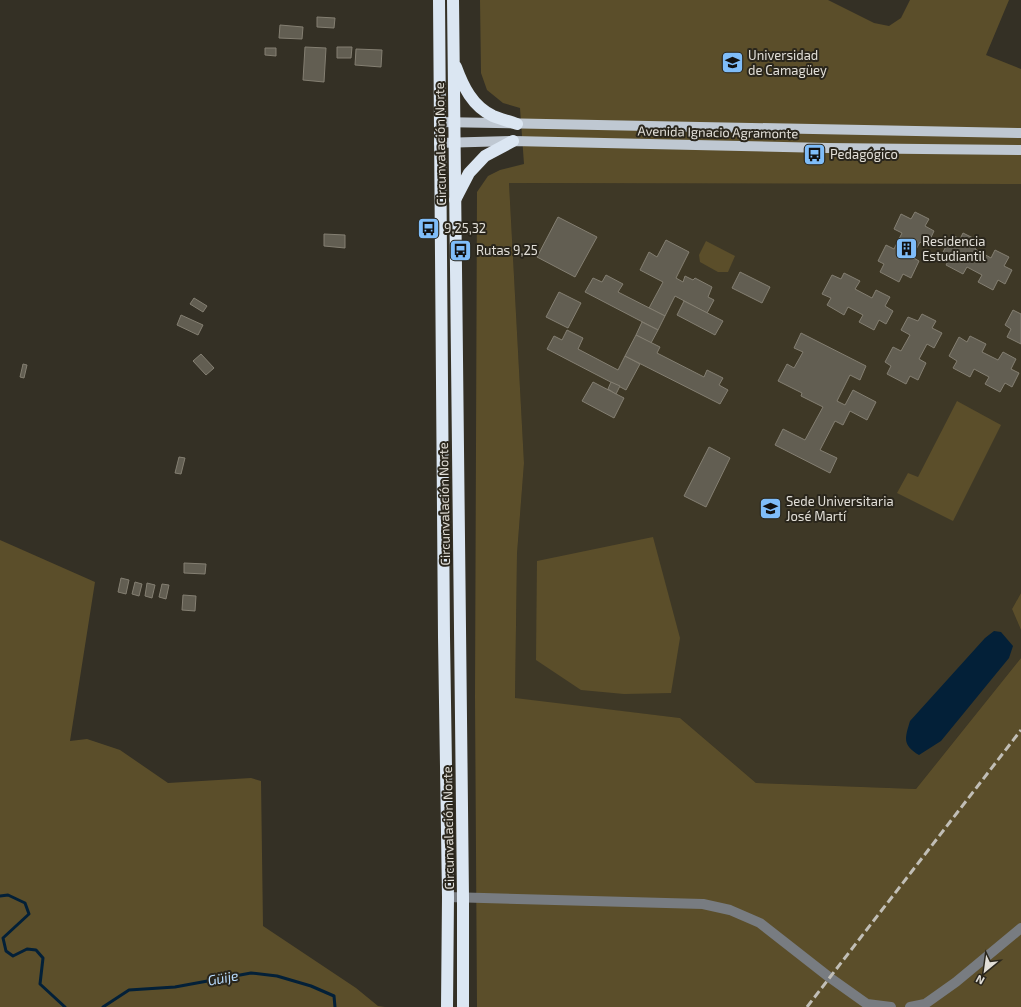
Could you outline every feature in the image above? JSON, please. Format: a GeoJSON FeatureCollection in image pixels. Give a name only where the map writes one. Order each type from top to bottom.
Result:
{"type":"FeatureCollection","features":[{"type":"Feature","properties":{"kind":"highway","name":"Circunvalación Norte"},"geometry":{"type":"LineString","coordinates":[[439,0],[439,143],[448,897],[447,1007]]}},
{"type":"Feature","properties":{"kind":"highway","name":"Circunvalación Norte"},"geometry":{"type":"LineString","coordinates":[[453,0],[453,142],[463,897],[463,1007]]}},
{"type":"Feature","properties":{"kind":"highway"},"geometry":{"type":"LineString","coordinates":[[453,60],[461,80],[472,100],[483,110],[493,116],[517,124]]}},
{"type":"Feature","properties":{"kind":"highway"},"geometry":{"type":"LineString","coordinates":[[454,203],[469,173],[485,156],[513,141]]}},
{"type":"Feature","properties":{"kind":"main road","name":"Avenida Ignacio Agramonte"},"geometry":{"type":"LineString","coordinates":[[439,122],[1021,133]]}},
{"type":"Feature","properties":{"kind":"main road","name":"Avenida Ignacio Agramonte"},"geometry":{"type":"LineString","coordinates":[[439,143],[513,141],[827,148],[1021,150]]}},
{"type":"Feature","properties":{"kind":"street"},"geometry":{"type":"LineString","coordinates":[[448,897],[703,904],[730,910],[760,923],[829,977],[867,1004],[891,1007]]}},
{"type":"Feature","properties":{"kind":"street"},"geometry":{"type":"LineString","coordinates":[[910,1007],[925,1004],[956,982],[1021,928]]}},
{"type":"Feature","properties":{"kind":"shaded area"},"geometry":{"type":"Polygon","coordinates":[[[480,0],[828,0],[874,23],[889,26],[901,18],[910,0],[1009,0],[986,55],[1021,69],[1021,184],[509,183],[524,463],[517,554],[515,698],[680,718],[756,783],[916,789],[1021,658],[1021,1007],[477,1007],[475,697],[477,192],[488,176],[500,170],[524,164],[520,108],[503,103],[487,90],[481,73],[480,0]]]}},
{"type":"Feature","properties":{"kind":"shaded area","name":"Sede Universitaria José Martí"},"geometry":{"type":"Polygon","coordinates":[[[509,183],[1021,184],[1021,593],[1012,609],[1021,630],[1021,658],[916,789],[756,783],[680,718],[515,699],[517,554],[524,463],[509,183]]]}},
{"type":"Feature","properties":{"kind":"shaded area"},"geometry":{"type":"Polygon","coordinates":[[[706,241],[735,256],[728,272],[718,272],[700,262],[699,255],[706,241]]]}},
{"type":"Feature","properties":{"kind":"shaded area"},"geometry":{"type":"Polygon","coordinates":[[[957,401],[1001,425],[953,521],[897,493],[908,473],[918,477],[957,401]]]}},
{"type":"Feature","properties":{"kind":"shaded area"},"geometry":{"type":"Polygon","coordinates":[[[653,537],[680,638],[671,693],[624,694],[581,690],[536,660],[537,561],[653,537]]]}},
{"type":"Feature","properties":{"kind":"shaded area"},"geometry":{"type":"Polygon","coordinates":[[[0,540],[95,582],[70,741],[87,739],[120,750],[168,783],[251,778],[261,781],[263,926],[356,988],[378,1006],[385,1007],[0,1007],[0,540]]]}},
{"type":"Feature","properties":{"kind":"shaded area"},"geometry":{"type":"Polygon","coordinates":[[[1021,593],[1021,630],[1012,609],[1021,593]]]}},
{"type":"Feature","properties":{"kind":"water"},"geometry":{"type":"Polygon","coordinates":[[[994,631],[1001,632],[1013,646],[1009,658],[941,741],[919,755],[910,748],[906,741],[910,721],[985,638],[994,631]]]}},
{"type":"Feature","properties":{"kind":"building"},"geometry":{"type":"Polygon","coordinates":[[[317,17],[335,18],[334,28],[317,27],[317,17]]]}},
{"type":"Feature","properties":{"kind":"building"},"geometry":{"type":"Polygon","coordinates":[[[280,25],[303,27],[302,39],[279,38],[280,25]]]}},
{"type":"Feature","properties":{"kind":"building"},"geometry":{"type":"Polygon","coordinates":[[[305,47],[326,48],[324,82],[303,80],[305,47]]]}},
{"type":"Feature","properties":{"kind":"building"},"geometry":{"type":"Polygon","coordinates":[[[337,47],[352,47],[351,58],[337,58],[337,47]]]}},
{"type":"Feature","properties":{"kind":"building"},"geometry":{"type":"Polygon","coordinates":[[[265,48],[276,48],[276,56],[265,55],[265,48]]]}},
{"type":"Feature","properties":{"kind":"building"},"geometry":{"type":"Polygon","coordinates":[[[356,49],[382,50],[381,67],[355,65],[356,49]]]}},
{"type":"Feature","properties":{"kind":"building","name":"Residencia Estudiantil"},"geometry":{"type":"Polygon","coordinates":[[[915,212],[929,219],[925,226],[934,231],[927,246],[920,242],[912,257],[919,261],[911,278],[903,274],[899,282],[880,272],[884,264],[878,261],[886,245],[894,249],[902,233],[894,229],[901,214],[911,219],[915,212]]]}},
{"type":"Feature","properties":{"kind":"building"},"geometry":{"type":"Polygon","coordinates":[[[558,217],[597,237],[575,277],[537,257],[558,217]]]}},
{"type":"Feature","properties":{"kind":"building","name":"Residencia Estudiantil"},"geometry":{"type":"Polygon","coordinates":[[[963,233],[979,241],[975,249],[991,258],[995,250],[1009,257],[1004,266],[1012,270],[1005,284],[998,280],[993,290],[978,282],[982,275],[967,267],[963,274],[946,265],[950,258],[942,254],[952,235],[960,239],[963,233]]]}},
{"type":"Feature","properties":{"kind":"building"},"geometry":{"type":"Polygon","coordinates":[[[324,234],[345,235],[345,248],[324,246],[324,234]]]}},
{"type":"Feature","properties":{"kind":"building"},"geometry":{"type":"Polygon","coordinates":[[[666,240],[689,252],[676,278],[683,282],[685,276],[693,280],[695,278],[712,287],[708,297],[714,300],[707,313],[675,296],[665,316],[649,308],[663,282],[640,270],[649,252],[657,257],[666,240]]]}},
{"type":"Feature","properties":{"kind":"building"},"geometry":{"type":"Polygon","coordinates":[[[740,272],[770,287],[762,303],[732,288],[740,272]]]}},
{"type":"Feature","properties":{"kind":"building"},"geometry":{"type":"Polygon","coordinates":[[[844,273],[860,281],[855,289],[872,298],[876,290],[890,297],[885,306],[893,311],[886,324],[879,320],[874,330],[859,322],[863,315],[848,307],[844,315],[827,305],[831,298],[822,294],[832,275],[841,279],[844,273]]]}},
{"type":"Feature","properties":{"kind":"building"},"geometry":{"type":"Polygon","coordinates":[[[606,275],[623,284],[618,292],[665,316],[658,330],[585,292],[593,278],[602,282],[606,275]]]}},
{"type":"Feature","properties":{"kind":"building"},"geometry":{"type":"Polygon","coordinates":[[[559,292],[581,303],[568,328],[546,317],[559,292]]]}},
{"type":"Feature","properties":{"kind":"building"},"geometry":{"type":"Polygon","coordinates":[[[194,298],[207,306],[203,312],[190,304],[194,298]]]}},
{"type":"Feature","properties":{"kind":"building"},"geometry":{"type":"Polygon","coordinates":[[[684,301],[723,321],[715,335],[677,315],[684,301]]]}},
{"type":"Feature","properties":{"kind":"building"},"geometry":{"type":"Polygon","coordinates":[[[1013,310],[1021,314],[1021,344],[1007,337],[1011,329],[1005,325],[1013,310]]]}},
{"type":"Feature","properties":{"kind":"building"},"geometry":{"type":"Polygon","coordinates":[[[922,314],[936,321],[932,328],[942,333],[934,348],[927,344],[919,359],[926,363],[918,380],[910,376],[906,384],[887,374],[891,366],[885,362],[893,347],[901,351],[910,335],[901,330],[908,317],[918,321],[922,314]]]}},
{"type":"Feature","properties":{"kind":"building"},"geometry":{"type":"Polygon","coordinates":[[[181,315],[203,325],[198,335],[177,325],[181,315]]]}},
{"type":"Feature","properties":{"kind":"building"},"geometry":{"type":"Polygon","coordinates":[[[642,322],[658,330],[651,343],[636,335],[642,322]]]}},
{"type":"Feature","properties":{"kind":"building"},"geometry":{"type":"Polygon","coordinates":[[[567,330],[583,338],[578,349],[618,370],[625,356],[640,364],[626,390],[547,349],[554,336],[562,340],[567,330]]]}},
{"type":"Feature","properties":{"kind":"building"},"geometry":{"type":"Polygon","coordinates":[[[801,333],[866,366],[860,380],[850,375],[837,401],[845,405],[853,390],[876,402],[867,420],[850,411],[843,425],[835,421],[820,450],[837,458],[830,473],[775,445],[783,429],[805,440],[823,407],[801,396],[802,393],[778,381],[787,364],[794,368],[803,352],[794,348],[801,333]]]}},
{"type":"Feature","properties":{"kind":"building"},"geometry":{"type":"Polygon","coordinates":[[[636,335],[660,347],[657,353],[704,377],[707,370],[723,378],[719,385],[728,390],[720,404],[625,356],[636,335]]]}},
{"type":"Feature","properties":{"kind":"building"},"geometry":{"type":"Polygon","coordinates":[[[970,336],[986,344],[982,352],[998,360],[1003,352],[1016,359],[1011,369],[1019,373],[1012,387],[1005,383],[1000,392],[985,384],[989,377],[974,369],[970,377],[953,368],[957,361],[949,356],[959,337],[967,342],[970,336]]]}},
{"type":"Feature","properties":{"kind":"building"},"geometry":{"type":"Polygon","coordinates":[[[201,354],[214,368],[206,375],[193,361],[201,354]]]}},
{"type":"Feature","properties":{"kind":"building"},"geometry":{"type":"Polygon","coordinates":[[[23,364],[27,365],[24,378],[20,377],[23,364]]]}},
{"type":"Feature","properties":{"kind":"building"},"geometry":{"type":"Polygon","coordinates":[[[593,382],[624,398],[614,418],[582,401],[593,382]]]}},
{"type":"Feature","properties":{"kind":"building"},"geometry":{"type":"Polygon","coordinates":[[[611,382],[620,386],[616,394],[608,389],[611,382]]]}},
{"type":"Feature","properties":{"kind":"building"},"geometry":{"type":"Polygon","coordinates":[[[709,447],[730,458],[706,507],[684,496],[709,447]]]}},
{"type":"Feature","properties":{"kind":"building"},"geometry":{"type":"Polygon","coordinates":[[[179,457],[185,458],[181,474],[175,473],[179,457]]]}},
{"type":"Feature","properties":{"kind":"building"},"geometry":{"type":"Polygon","coordinates":[[[184,563],[206,564],[205,574],[184,573],[184,563]]]}},
{"type":"Feature","properties":{"kind":"building"},"geometry":{"type":"Polygon","coordinates":[[[121,578],[129,580],[126,594],[118,592],[121,578]]]}},
{"type":"Feature","properties":{"kind":"building"},"geometry":{"type":"Polygon","coordinates":[[[135,582],[142,584],[139,596],[132,594],[135,582]]]}},
{"type":"Feature","properties":{"kind":"building"},"geometry":{"type":"Polygon","coordinates":[[[147,583],[155,585],[152,598],[145,596],[147,583]]]}},
{"type":"Feature","properties":{"kind":"building"},"geometry":{"type":"Polygon","coordinates":[[[162,584],[169,585],[166,599],[159,597],[162,584]]]}},
{"type":"Feature","properties":{"kind":"building"},"geometry":{"type":"Polygon","coordinates":[[[183,595],[196,596],[195,611],[182,610],[183,595]]]}},
{"type":"Feature","properties":{"kind":"waterway","name":"Güije"},"geometry":{"type":"LineString","coordinates":[[0,896],[8,895],[25,903],[29,914],[3,938],[6,951],[13,956],[27,949],[36,950],[43,958],[40,984],[65,1007]]}},
{"type":"Feature","properties":{"kind":"waterway","name":"Güije"},"geometry":{"type":"LineString","coordinates":[[103,1007],[129,990],[175,987],[251,973],[277,976],[311,986],[334,996],[335,1007]]}},
{"type":"Feature","properties":{"kind":"railway"},"geometry":{"type":"LineString","coordinates":[[807,1007],[1021,730]]}},
{"type":"Feature","properties":{"kind":"place","name":"Universidad de Camagüey"},"geometry":{"type":"Point","coordinates":[732,62]}},
{"type":"Feature","properties":{"kind":"place","name":"Pedagógico"},"geometry":{"type":"Point","coordinates":[815,154]}},
{"type":"Feature","properties":{"kind":"place","name":"9,25,32"},"geometry":{"type":"Point","coordinates":[429,228]}},
{"type":"Feature","properties":{"kind":"place","name":"Residencia Estudiantil"},"geometry":{"type":"Point","coordinates":[906,248]}},
{"type":"Feature","properties":{"kind":"place","name":"Rutas 9,25"},"geometry":{"type":"Point","coordinates":[461,250]}},
{"type":"Feature","properties":{"kind":"place","name":"Sede Universitaria José Martí"},"geometry":{"type":"Point","coordinates":[771,508]}}]}
